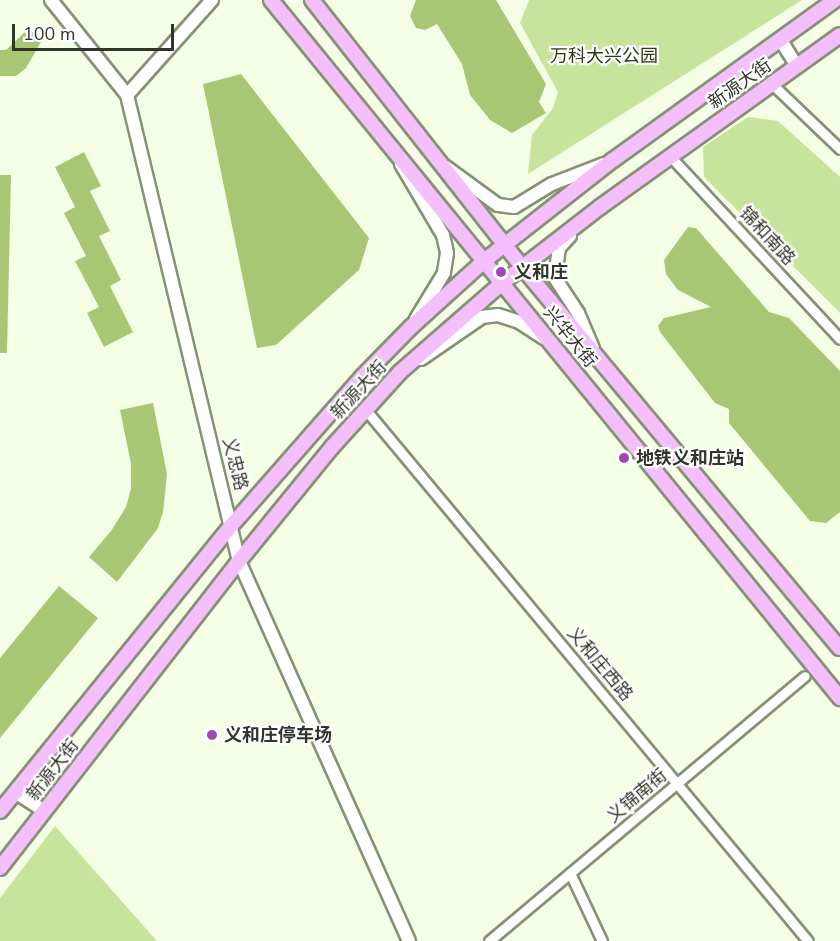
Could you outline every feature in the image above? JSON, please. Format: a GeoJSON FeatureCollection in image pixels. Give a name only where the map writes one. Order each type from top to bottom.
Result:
{"type":"FeatureCollection","features":[{"type":"Feature","properties":{"kind":"main road","name":"兴华大街"},"geometry":{"type":"LineString","coordinates":[[271,0],[840,698]]}},
{"type":"Feature","properties":{"kind":"main road","name":"兴华大街"},"geometry":{"type":"LineString","coordinates":[[312,0],[522,267],[840,648]]}},
{"type":"Feature","properties":{"kind":"main road"},"geometry":{"type":"LineString","coordinates":[[0,811],[231,526],[411,327],[484,261],[613,160],[835,0]]}},
{"type":"Feature","properties":{"kind":"main road","name":"新源大街"},"geometry":{"type":"LineString","coordinates":[[0,868],[239,561],[364,409],[400,372],[502,283],[600,207],[669,155],[840,35]]}},
{"type":"Feature","properties":{"kind":"street"},"geometry":{"type":"LineString","coordinates":[[51,0],[127,95],[212,0]]}},
{"type":"Feature","properties":{"kind":"street"},"geometry":{"type":"LineString","coordinates":[[780,39],[797,66]]}},
{"type":"Feature","properties":{"kind":"street"},"geometry":{"type":"LineString","coordinates":[[772,84],[840,148]]}},
{"type":"Feature","properties":{"kind":"street","name":"义忠路"},"geometry":{"type":"LineString","coordinates":[[127,95],[239,561],[409,941]]}},
{"type":"Feature","properties":{"kind":"street"},"geometry":{"type":"LineString","coordinates":[[395,152],[443,235],[447,253],[444,273],[411,327]]}},
{"type":"Feature","properties":{"kind":"street","name":"锦和南路"},"geometry":{"type":"LineString","coordinates":[[669,155],[840,339]]}},
{"type":"Feature","properties":{"kind":"street"},"geometry":{"type":"LineString","coordinates":[[441,163],[498,205],[514,207],[552,184],[613,160]]}},
{"type":"Feature","properties":{"kind":"street"},"geometry":{"type":"LineString","coordinates":[[597,358],[578,313],[555,278],[555,264],[559,248],[600,207]]}},
{"type":"Feature","properties":{"kind":"street"},"geometry":{"type":"LineString","coordinates":[[400,372],[482,317],[498,315],[519,322],[552,343]]}},
{"type":"Feature","properties":{"kind":"street","name":"义和庄西路"},"geometry":{"type":"LineString","coordinates":[[364,409],[808,941]]}},
{"type":"Feature","properties":{"kind":"street","name":"义锦南街"},"geometry":{"type":"LineString","coordinates":[[489,941],[805,676]]}},
{"type":"Feature","properties":{"kind":"street"},"geometry":{"type":"LineString","coordinates":[[15,792],[44,811]]}},
{"type":"Feature","properties":{"kind":"street"},"geometry":{"type":"LineString","coordinates":[[570,873],[602,941]]}},
{"type":"Feature","properties":{"kind":"green space","name":"万科大兴公园"},"geometry":{"type":"Polygon","coordinates":[[[529,0],[802,0],[528,174],[532,135],[553,108],[558,92],[520,23],[529,0]]]}},
{"type":"Feature","properties":{"kind":"green space"},"geometry":{"type":"Polygon","coordinates":[[[748,117],[778,121],[840,177],[840,313],[704,177],[703,147],[748,117]]]}},
{"type":"Feature","properties":{"kind":"green space"},"geometry":{"type":"Polygon","coordinates":[[[55,826],[157,941],[0,941],[0,898],[55,826]]]}},
{"type":"Feature","properties":{"kind":"building"},"geometry":{"type":"Polygon","coordinates":[[[416,0],[496,0],[546,84],[539,102],[546,113],[512,133],[490,120],[470,95],[462,64],[437,24],[425,30],[416,28],[410,16],[416,0]]]}},
{"type":"Feature","properties":{"kind":"building"},"geometry":{"type":"Polygon","coordinates":[[[29,28],[41,42],[26,68],[16,76],[0,76],[0,50],[6,50],[29,28]]]}},
{"type":"Feature","properties":{"kind":"building"},"geometry":{"type":"Polygon","coordinates":[[[241,74],[369,238],[359,270],[276,345],[257,348],[203,84],[241,74]]]}},
{"type":"Feature","properties":{"kind":"building"},"geometry":{"type":"Polygon","coordinates":[[[84,152],[101,186],[90,191],[110,231],[99,236],[121,280],[110,286],[133,332],[104,347],[87,313],[99,307],[75,261],[86,256],[64,213],[75,207],[55,167],[84,152]]]}},
{"type":"Feature","properties":{"kind":"building"},"geometry":{"type":"Polygon","coordinates":[[[0,175],[11,175],[7,353],[0,353],[0,175]]]}},
{"type":"Feature","properties":{"kind":"building"},"geometry":{"type":"Polygon","coordinates":[[[688,227],[696,228],[769,312],[789,318],[840,371],[840,512],[826,523],[810,521],[729,423],[729,409],[715,403],[660,332],[658,326],[664,318],[711,307],[678,290],[666,274],[664,260],[688,227]]]}},
{"type":"Feature","properties":{"kind":"building"},"geometry":{"type":"Polygon","coordinates":[[[153,403],[167,474],[163,512],[158,528],[117,582],[89,557],[111,531],[126,507],[131,488],[131,464],[120,410],[153,403]]]}},
{"type":"Feature","properties":{"kind":"building"},"geometry":{"type":"Polygon","coordinates":[[[59,586],[98,618],[0,738],[0,658],[59,586]]]}},
{"type":"Feature","properties":{"kind":"place","name":"义和庄"},"geometry":{"type":"Point","coordinates":[501,272]}},
{"type":"Feature","properties":{"kind":"place","name":"地铁义和庄站"},"geometry":{"type":"Point","coordinates":[624,458]}},
{"type":"Feature","properties":{"kind":"place","name":"义和庄停车场"},"geometry":{"type":"Point","coordinates":[212,735]}}]}
